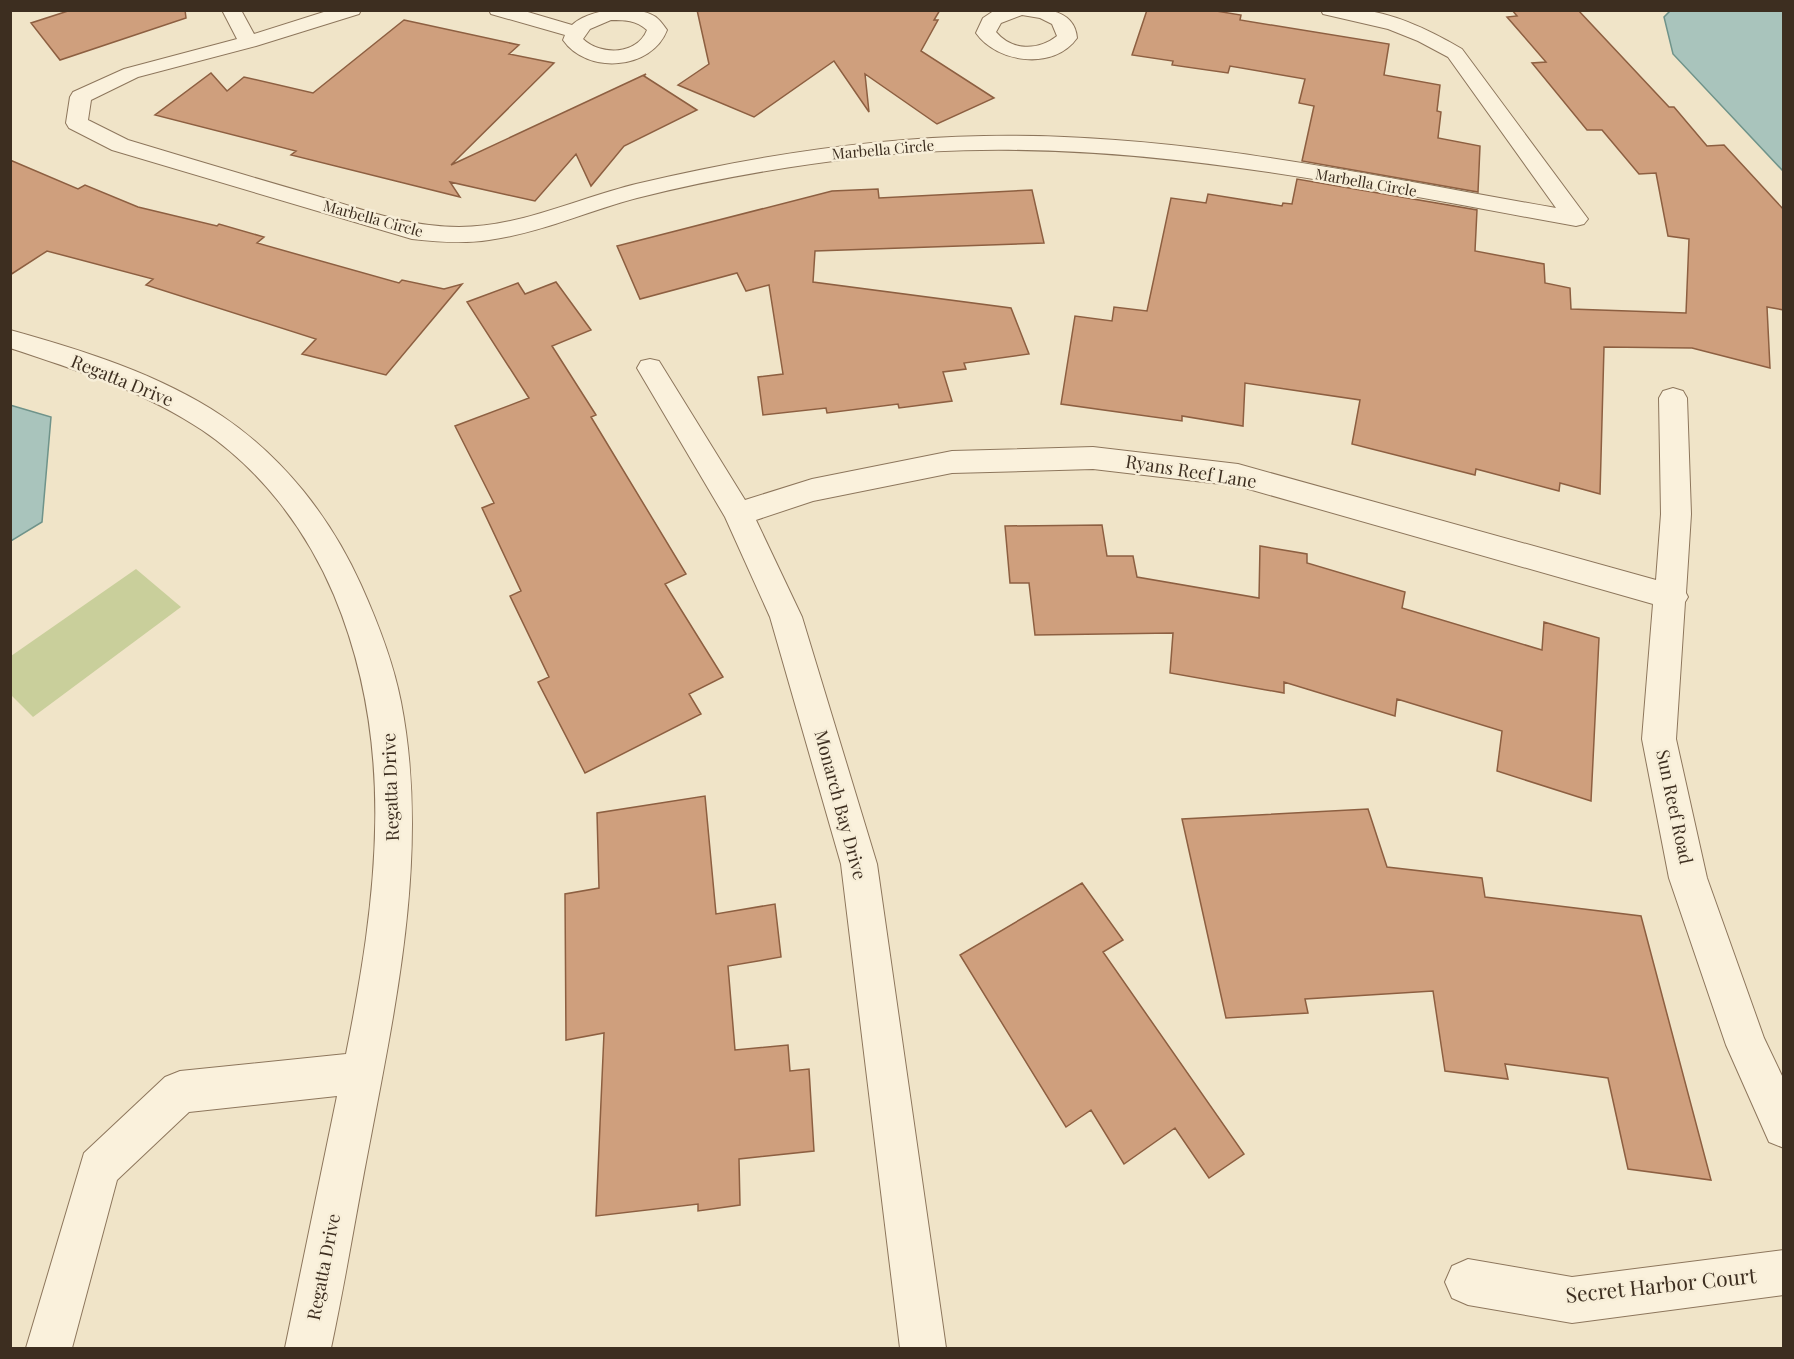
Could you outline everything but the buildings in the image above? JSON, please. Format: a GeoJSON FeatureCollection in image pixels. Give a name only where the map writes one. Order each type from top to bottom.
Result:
{"type":"FeatureCollection","features":[{"type":"Feature","properties":{"kind":"street"},"geometry":{"type":"LineString","coordinates":[[231,10],[249,42]]}},
{"type":"Feature","properties":{"kind":"street","name":"Marbella Circle"},"geometry":{"type":"LineString","coordinates":[[352,10],[249,42],[130,73],[81,97],[77,123],[120,146],[412,232],[454,236],[499,231],[636,192],[814,156],[902,146],[1006,142],[1185,153],[1576,219],[1455,53],[1426,36],[1391,22],[1330,10]]}},
{"type":"Feature","properties":{"kind":"street"},"geometry":{"type":"LineString","coordinates":[[498,10],[576,32]]}},
{"type":"Feature","properties":{"kind":"street","name":"Regatta Drive"},"geometry":{"type":"LineString","coordinates":[[10,339],[114,373],[165,395],[236,441],[291,495],[325,542],[354,598],[379,670],[392,744],[395,818],[390,903],[380,983],[308,1348]]}},
{"type":"Feature","properties":{"kind":"street","name":"Monarch Bay Drive"},"geometry":{"type":"LineString","coordinates":[[650,368],[738,514],[786,617],[859,864],[923,1348]]}},
{"type":"Feature","properties":{"kind":"street","name":"Sun Reef Road"},"geometry":{"type":"LineString","coordinates":[[1673,398],[1676,514],[1672,597],[1659,739],[1686,867],[1746,1045],[1784,1127]]}},
{"type":"Feature","properties":{"kind":"street","name":"Ryans Reef Lane"},"geometry":{"type":"LineString","coordinates":[[738,514],[812,490],[952,462],[1094,458],[1238,476],[1672,597]]}},
{"type":"Feature","properties":{"kind":"street"},"geometry":{"type":"LineString","coordinates":[[49,1348],[99,1168],[180,1092],[362,1073]]}},
{"type":"Feature","properties":{"kind":"street","name":"Secret Harbor Court"},"geometry":{"type":"LineString","coordinates":[[1468,1282],[1572,1300],[1784,1272]]}},
{"type":"Feature","properties":{"kind":"green space"},"geometry":{"type":"Polygon","coordinates":[[[136,569],[181,607],[33,717],[11,695],[11,656],[136,569]]]}},
{"type":"Feature","properties":{"kind":"water"},"geometry":{"type":"Polygon","coordinates":[[[1670,11],[1783,11],[1783,171],[1673,54],[1664,17],[1670,11]]]}},
{"type":"Feature","properties":{"kind":"water"},"geometry":{"type":"Polygon","coordinates":[[[10,405],[51,417],[42,522],[11,541],[10,405]]]}}]}
